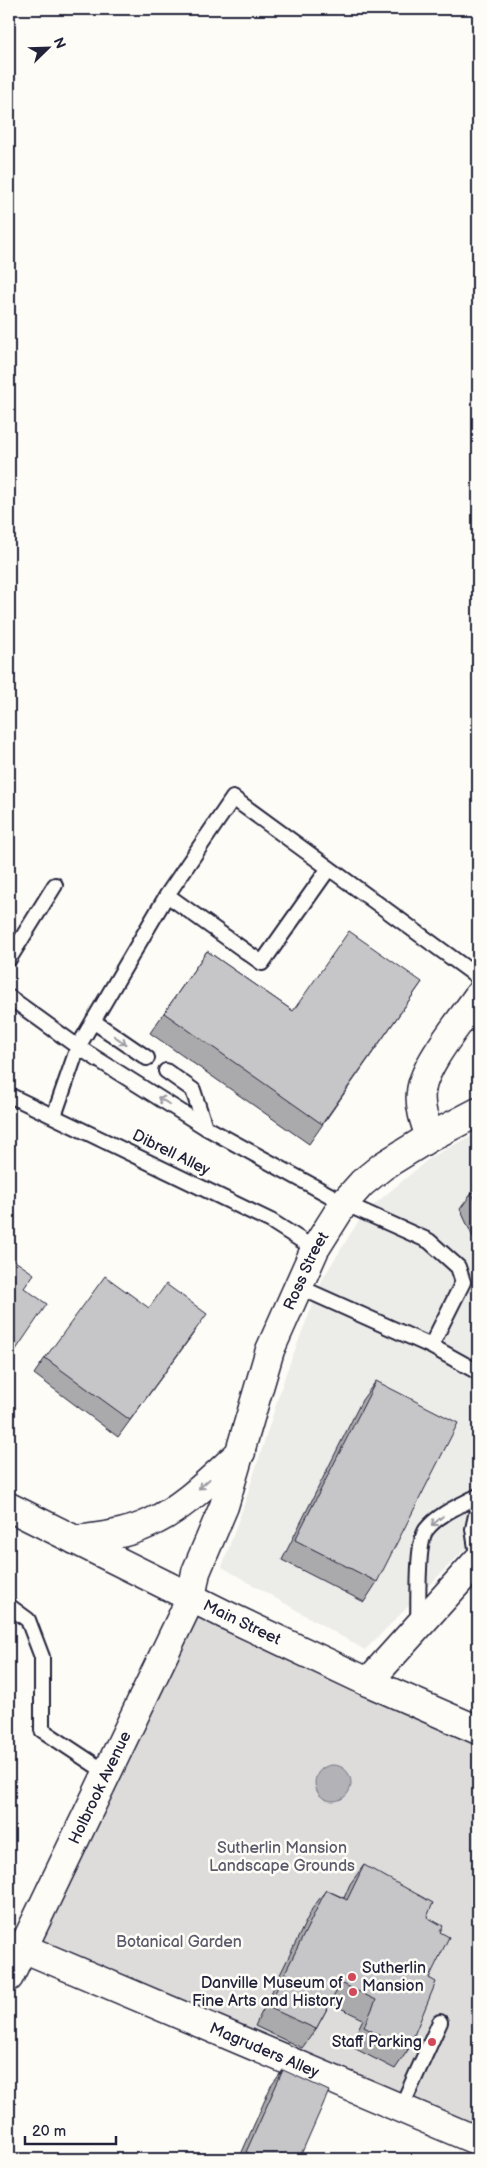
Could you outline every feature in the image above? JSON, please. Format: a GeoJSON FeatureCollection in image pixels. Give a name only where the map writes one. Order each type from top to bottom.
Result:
{"type":"FeatureCollection","features":[{"type":"Feature","properties":{"kind":"street"},"geometry":{"type":"LineString","coordinates":[[430,1137],[423,1114],[421,1092],[426,1072],[478,996]]}},
{"type":"Feature","properties":{"kind":"street","name":"Ross Street"},"geometry":{"type":"LineString","coordinates":[[191,1598],[196,1572],[224,1506],[270,1350],[315,1248],[344,1203],[362,1183],[383,1166],[430,1137],[478,1112]]}},
{"type":"Feature","properties":{"kind":"street"},"geometry":{"type":"LineString","coordinates":[[76,1540],[118,1534],[150,1523],[182,1504],[241,1452]]}},
{"type":"Feature","properties":{"kind":"street","name":"Main Street"},"geometry":{"type":"LineString","coordinates":[[9,1507],[191,1598],[368,1682],[478,1730]]}},
{"type":"Feature","properties":{"kind":"street"},"geometry":{"type":"LineString","coordinates":[[368,1682],[478,1561]]}},
{"type":"Feature","properties":{"kind":"street","name":"Holbrook Avenue"},"geometry":{"type":"LineString","coordinates":[[9,1977],[191,1598]]}},
{"type":"Feature","properties":{"kind":"street","name":"Magruders Alley"},"geometry":{"type":"LineString","coordinates":[[23,1948],[478,2141]]}},
{"type":"Feature","properties":{"kind":"lane"},"geometry":{"type":"LineString","coordinates":[[54,1116],[78,1047],[167,895],[233,798],[478,977]]}},
{"type":"Feature","properties":{"kind":"lane"},"geometry":{"type":"LineString","coordinates":[[167,895],[262,962],[329,868]]}},
{"type":"Feature","properties":{"kind":"lane"},"geometry":{"type":"LineString","coordinates":[[9,959],[54,885]]}},
{"type":"Feature","properties":{"kind":"lane"},"geometry":{"type":"LineString","coordinates":[[9,997],[78,1047],[205,1127],[344,1203],[430,1240],[458,1267],[463,1282],[431,1346]]}},
{"type":"Feature","properties":{"kind":"lane"},"geometry":{"type":"LineString","coordinates":[[93,1021],[147,1058]]}},
{"type":"Feature","properties":{"kind":"lane"},"geometry":{"type":"LineString","coordinates":[[166,1071],[194,1090],[205,1127]]}},
{"type":"Feature","properties":{"kind":"lane","name":"Dibrell Alley"},"geometry":{"type":"LineString","coordinates":[[9,1095],[270,1221],[315,1248]]}},
{"type":"Feature","properties":{"kind":"lane"},"geometry":{"type":"LineString","coordinates":[[298,1286],[431,1346],[478,1372]]}},
{"type":"Feature","properties":{"kind":"lane"},"geometry":{"type":"LineString","coordinates":[[418,1626],[419,1561],[425,1531],[440,1518],[478,1496]]}},
{"type":"Feature","properties":{"kind":"lane"},"geometry":{"type":"LineString","coordinates":[[478,1506],[473,1529],[478,1561]]}},
{"type":"Feature","properties":{"kind":"lane"},"geometry":{"type":"LineString","coordinates":[[9,1606],[28,1620],[42,1657],[42,1730],[107,1773]]}},
{"type":"Feature","properties":{"kind":"lane"},"geometry":{"type":"LineString","coordinates":[[401,2108],[440,2022]]}},
{"type":"Feature","properties":{"kind":"shaded area"},"geometry":{"type":"Polygon","coordinates":[[[478,1133],[478,1536],[365,1650],[222,1567],[286,1373],[323,1278],[363,1214],[431,1157],[478,1133]]]}},
{"type":"Feature","properties":{"kind":"shaded area"},"geometry":{"type":"Polygon","coordinates":[[[333,1765],[340,1766],[346,1770],[350,1776],[350,1790],[346,1796],[340,1800],[333,1801],[326,1800],[320,1796],[316,1790],[315,1783],[316,1776],[320,1770],[326,1766],[333,1765]]]}},
{"type":"Feature","properties":{"kind":"green space","name":"Sutherlin Mansion Landscape Grounds"},"geometry":{"type":"Polygon","coordinates":[[[191,1598],[478,1730],[478,2150],[23,1948],[191,1598]]]}},
{"type":"Feature","properties":{"kind":"building"},"geometry":{"type":"Polygon","coordinates":[[[349,931],[422,982],[322,1124],[164,1013],[207,951],[293,1011],[349,931]]]}},
{"type":"Feature","properties":{"kind":"building"},"geometry":{"type":"Polygon","coordinates":[[[478,1190],[478,1207],[472,1193],[478,1190]]]}},
{"type":"Feature","properties":{"kind":"building"},"geometry":{"type":"Polygon","coordinates":[[[9,1257],[34,1274],[24,1288],[47,1304],[9,1360],[9,1257]]]}},
{"type":"Feature","properties":{"kind":"building"},"geometry":{"type":"Polygon","coordinates":[[[105,1276],[149,1308],[166,1284],[207,1314],[130,1420],[45,1358],[105,1276]]]}},
{"type":"Feature","properties":{"kind":"building"},"geometry":{"type":"Polygon","coordinates":[[[376,1381],[458,1423],[377,1582],[295,1540],[376,1381]]]}},
{"type":"Feature","properties":{"kind":"building","name":"Sutherlin Mansion"},"geometry":{"type":"Polygon","coordinates":[[[364,1865],[433,1903],[427,1917],[443,1926],[440,1932],[449,1937],[429,1978],[436,1982],[408,2050],[364,2027],[376,2000],[341,1983],[316,2029],[268,2007],[326,1890],[347,1900],[364,1865]]]}},
{"type":"Feature","properties":{"kind":"building"},"geometry":{"type":"Polygon","coordinates":[[[283,2070],[329,2091],[299,2159],[263,2159],[246,2152],[283,2070]]]}},
{"type":"Feature","properties":{"kind":"place","name":"Sutherlin Mansion"},"geometry":{"type":"Point","coordinates":[352,1977]}},
{"type":"Feature","properties":{"kind":"place","name":"Danville Museum of Fine Arts and History"},"geometry":{"type":"Point","coordinates":[353,1992]}},
{"type":"Feature","properties":{"kind":"place","name":"Staff Parking"},"geometry":{"type":"Point","coordinates":[432,2042]}},
{"type":"Feature","properties":{"kind":"park label","name":"Botanical Garden"},"geometry":{"type":"Point","coordinates":[179,1942]}}]}
